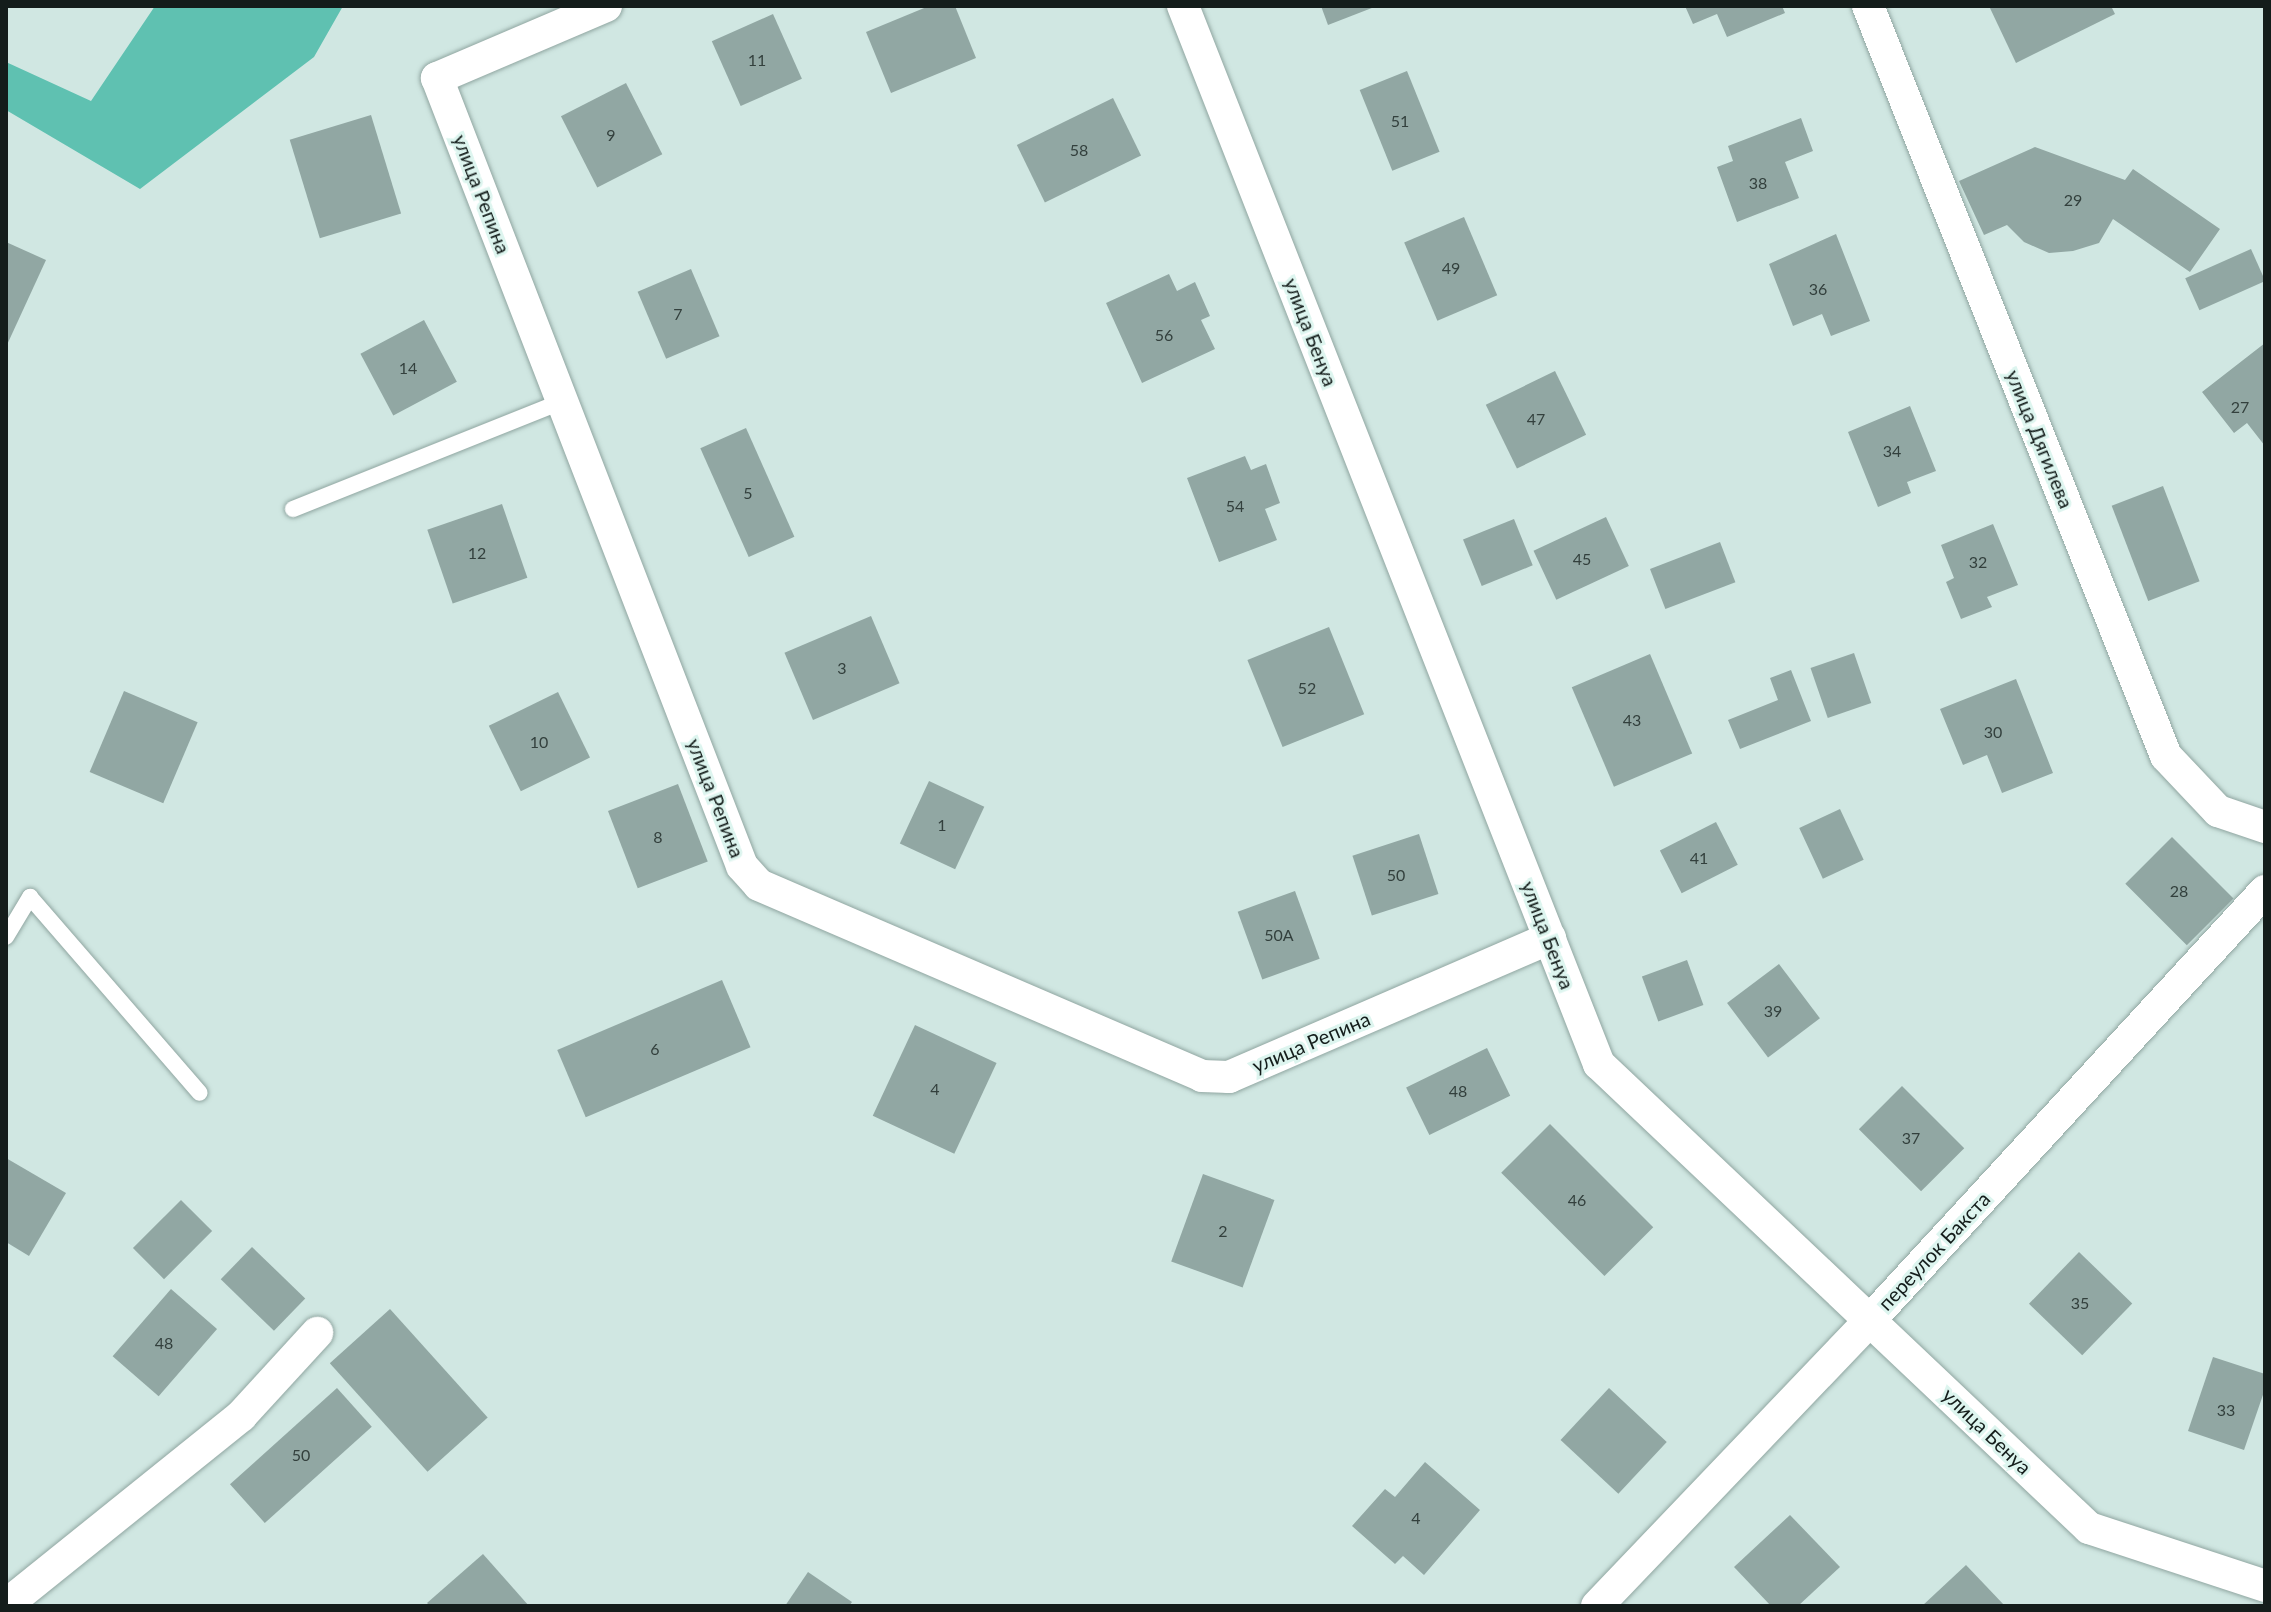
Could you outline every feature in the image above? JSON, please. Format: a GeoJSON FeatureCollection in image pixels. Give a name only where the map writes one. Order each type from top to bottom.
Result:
{"type":"FeatureCollection","features":[{"type":"Feature","properties":{"kind":"street","name":"улица Репина"},"geometry":{"type":"LineString","coordinates":[[606,6],[437,78],[742,866],[759,885],[1202,1076],[1229,1077],[1550,938]]}},
{"type":"Feature","properties":{"kind":"street","name":"улица Бенуа"},"geometry":{"type":"LineString","coordinates":[[1183,6],[1599,1064],[2089,1528],[2265,1586]]}},
{"type":"Feature","properties":{"kind":"street","name":"улица Дягилева"},"geometry":{"type":"LineString","coordinates":[[1868,6],[2166,756],[2218,811],[2265,827]]}},
{"type":"Feature","properties":{"kind":"street","name":"переулок Бакста"},"geometry":{"type":"LineString","coordinates":[[1597,1606],[1871,1319],[2265,891]]}},
{"type":"Feature","properties":{"kind":"street"},"geometry":{"type":"LineString","coordinates":[[6,1605],[241,1416],[317,1333]]}},
{"type":"Feature","properties":{"kind":"lane"},"geometry":{"type":"LineString","coordinates":[[293,509],[563,401]]}},
{"type":"Feature","properties":{"kind":"lane"},"geometry":{"type":"LineString","coordinates":[[6,937],[30,897],[200,1093]]}},
{"type":"Feature","properties":{"kind":"green space"},"geometry":{"type":"Polygon","coordinates":[[[155,6],[343,6],[314,57],[140,189],[6,110],[6,62],[91,101],[155,6]]]}},
{"type":"Feature","properties":{"kind":"building"},"geometry":{"type":"Polygon","coordinates":[[[929,6],[955,6],[976,58],[891,93],[866,32],[929,6]]]}},
{"type":"Feature","properties":{"kind":"building"},"geometry":{"type":"Polygon","coordinates":[[[1321,6],[1377,6],[1328,25],[1321,6]]]}},
{"type":"Feature","properties":{"kind":"building"},"geometry":{"type":"Polygon","coordinates":[[[1685,6],[1782,6],[1785,13],[1727,37],[1717,14],[1693,24],[1685,6]]]}},
{"type":"Feature","properties":{"kind":"building"},"geometry":{"type":"Polygon","coordinates":[[[1989,6],[2111,6],[2115,14],[2016,63],[1989,6]]]}},
{"type":"Feature","properties":{"kind":"building"},"geometry":{"type":"Polygon","coordinates":[[[773,14],[802,79],[741,106],[712,41],[773,14]]]}},
{"type":"Feature","properties":{"kind":"building"},"geometry":{"type":"Polygon","coordinates":[[[1407,71],[1440,152],[1392,171],[1360,90],[1407,71]]]}},
{"type":"Feature","properties":{"kind":"building"},"geometry":{"type":"Polygon","coordinates":[[[626,83],[662,154],[597,187],[561,116],[626,83]]]}},
{"type":"Feature","properties":{"kind":"building"},"geometry":{"type":"Polygon","coordinates":[[[1113,98],[1141,156],[1045,202],[1017,145],[1113,98]]]}},
{"type":"Feature","properties":{"kind":"building"},"geometry":{"type":"Polygon","coordinates":[[[371,115],[401,213],[320,238],[290,140],[371,115]]]}},
{"type":"Feature","properties":{"kind":"building"},"geometry":{"type":"Polygon","coordinates":[[[1801,118],[1813,151],[1785,162],[1799,198],[1737,222],[1717,167],[1733,161],[1728,146],[1801,118]]]}},
{"type":"Feature","properties":{"kind":"building"},"geometry":{"type":"Polygon","coordinates":[[[2035,147],[2125,180],[2133,169],[2220,229],[2190,272],[2113,219],[2099,243],[2073,251],[2049,253],[2024,242],[2007,225],[1984,235],[1959,181],[2035,147]]]}},
{"type":"Feature","properties":{"kind":"building"},"geometry":{"type":"Polygon","coordinates":[[[1464,217],[1497,295],[1437,321],[1404,242],[1464,217]]]}},
{"type":"Feature","properties":{"kind":"building"},"geometry":{"type":"Polygon","coordinates":[[[1836,234],[1870,321],[1831,336],[1822,314],[1793,326],[1769,264],[1836,234]]]}},
{"type":"Feature","properties":{"kind":"building"},"geometry":{"type":"Polygon","coordinates":[[[6,242],[46,260],[6,347],[6,242]]]}},
{"type":"Feature","properties":{"kind":"building"},"geometry":{"type":"Polygon","coordinates":[[[2251,249],[2265,281],[2199,310],[2185,278],[2251,249]]]}},
{"type":"Feature","properties":{"kind":"building"},"geometry":{"type":"Polygon","coordinates":[[[691,269],[720,336],[666,359],[638,292],[691,269]]]}},
{"type":"Feature","properties":{"kind":"building"},"geometry":{"type":"Polygon","coordinates":[[[1169,274],[1177,291],[1195,282],[1210,316],[1201,320],[1215,349],[1142,383],[1106,303],[1169,274]]]}},
{"type":"Feature","properties":{"kind":"building"},"geometry":{"type":"Polygon","coordinates":[[[424,320],[457,382],[393,416],[360,354],[424,320]]]}},
{"type":"Feature","properties":{"kind":"building"},"geometry":{"type":"Polygon","coordinates":[[[2265,343],[2265,446],[2247,423],[2234,433],[2202,392],[2265,343]]]}},
{"type":"Feature","properties":{"kind":"building"},"geometry":{"type":"Polygon","coordinates":[[[1555,371],[1586,435],[1517,469],[1486,405],[1555,371]]]}},
{"type":"Feature","properties":{"kind":"building"},"geometry":{"type":"Polygon","coordinates":[[[1910,406],[1936,471],[1907,482],[1911,493],[1878,507],[1848,432],[1910,406]]]}},
{"type":"Feature","properties":{"kind":"building"},"geometry":{"type":"Polygon","coordinates":[[[746,428],[794,537],[749,557],[700,448],[746,428]]]}},
{"type":"Feature","properties":{"kind":"building"},"geometry":{"type":"Polygon","coordinates":[[[1245,456],[1251,470],[1266,464],[1280,503],[1265,509],[1277,540],[1219,562],[1187,478],[1245,456]]]}},
{"type":"Feature","properties":{"kind":"building"},"geometry":{"type":"Polygon","coordinates":[[[2163,486],[2200,581],[2148,601],[2112,506],[2163,486]]]}},
{"type":"Feature","properties":{"kind":"building"},"geometry":{"type":"Polygon","coordinates":[[[502,504],[527,578],[453,603],[427,530],[502,504]]]}},
{"type":"Feature","properties":{"kind":"building"},"geometry":{"type":"Polygon","coordinates":[[[1606,517],[1629,566],[1556,600],[1533,551],[1606,517]]]}},
{"type":"Feature","properties":{"kind":"building"},"geometry":{"type":"Polygon","coordinates":[[[1514,519],[1533,565],[1482,586],[1463,540],[1514,519]]]}},
{"type":"Feature","properties":{"kind":"building"},"geometry":{"type":"Polygon","coordinates":[[[1993,524],[2018,585],[1987,597],[1992,607],[1961,619],[1946,582],[1954,578],[1941,545],[1993,524]]]}},
{"type":"Feature","properties":{"kind":"building"},"geometry":{"type":"Polygon","coordinates":[[[1720,542],[1735,582],[1665,609],[1650,569],[1720,542]]]}},
{"type":"Feature","properties":{"kind":"building"},"geometry":{"type":"Polygon","coordinates":[[[871,616],[900,683],[813,720],[784,653],[871,616]]]}},
{"type":"Feature","properties":{"kind":"building"},"geometry":{"type":"Polygon","coordinates":[[[1329,627],[1364,714],[1283,747],[1247,660],[1329,627]]]}},
{"type":"Feature","properties":{"kind":"building"},"geometry":{"type":"Polygon","coordinates":[[[1854,653],[1871,703],[1828,718],[1811,668],[1854,653]]]}},
{"type":"Feature","properties":{"kind":"building"},"geometry":{"type":"Polygon","coordinates":[[[1650,654],[1692,753],[1614,787],[1572,687],[1650,654]]]}},
{"type":"Feature","properties":{"kind":"building"},"geometry":{"type":"Polygon","coordinates":[[[1791,670],[1811,721],[1740,749],[1728,720],[1778,700],[1770,678],[1791,670]]]}},
{"type":"Feature","properties":{"kind":"building"},"geometry":{"type":"Polygon","coordinates":[[[2016,679],[2053,773],[2002,793],[1987,755],[1963,765],[1940,709],[2016,679]]]}},
{"type":"Feature","properties":{"kind":"building"},"geometry":{"type":"Polygon","coordinates":[[[124,691],[198,722],[163,803],[90,772],[124,691]]]}},
{"type":"Feature","properties":{"kind":"building"},"geometry":{"type":"Polygon","coordinates":[[[558,692],[590,758],[521,791],[489,726],[558,692]]]}},
{"type":"Feature","properties":{"kind":"building"},"geometry":{"type":"Polygon","coordinates":[[[929,781],[984,807],[955,869],[900,844],[929,781]]]}},
{"type":"Feature","properties":{"kind":"building"},"geometry":{"type":"Polygon","coordinates":[[[678,784],[708,861],[638,888],[608,811],[678,784]]]}},
{"type":"Feature","properties":{"kind":"building"},"geometry":{"type":"Polygon","coordinates":[[[1840,809],[1864,860],[1823,879],[1799,828],[1840,809]]]}},
{"type":"Feature","properties":{"kind":"building"},"geometry":{"type":"Polygon","coordinates":[[[1716,822],[1738,865],[1682,893],[1660,851],[1716,822]]]}},
{"type":"Feature","properties":{"kind":"building"},"geometry":{"type":"Polygon","coordinates":[[[1419,834],[1438,894],[1372,916],[1352,856],[1419,834]]]}},
{"type":"Feature","properties":{"kind":"building"},"geometry":{"type":"Polygon","coordinates":[[[2172,837],[2234,899],[2187,945],[2125,884],[2172,837]]]}},
{"type":"Feature","properties":{"kind":"building"},"geometry":{"type":"Polygon","coordinates":[[[1295,891],[1320,959],[1262,980],[1238,912],[1295,891]]]}},
{"type":"Feature","properties":{"kind":"building"},"geometry":{"type":"Polygon","coordinates":[[[1687,960],[1703,1005],[1658,1022],[1642,976],[1687,960]]]}},
{"type":"Feature","properties":{"kind":"building"},"geometry":{"type":"Polygon","coordinates":[[[1779,964],[1820,1018],[1768,1057],[1727,1003],[1779,964]]]}},
{"type":"Feature","properties":{"kind":"building"},"geometry":{"type":"Polygon","coordinates":[[[722,980],[751,1047],[586,1117],[557,1050],[722,980]]]}},
{"type":"Feature","properties":{"kind":"building"},"geometry":{"type":"Polygon","coordinates":[[[915,1025],[997,1063],[954,1154],[873,1116],[915,1025]]]}},
{"type":"Feature","properties":{"kind":"building"},"geometry":{"type":"Polygon","coordinates":[[[1487,1048],[1510,1096],[1429,1135],[1406,1087],[1487,1048]]]}},
{"type":"Feature","properties":{"kind":"building"},"geometry":{"type":"Polygon","coordinates":[[[1902,1086],[1964,1148],[1921,1191],[1859,1129],[1902,1086]]]}},
{"type":"Feature","properties":{"kind":"building"},"geometry":{"type":"Polygon","coordinates":[[[1550,1124],[1653,1227],[1604,1276],[1501,1173],[1550,1124]]]}},
{"type":"Feature","properties":{"kind":"building"},"geometry":{"type":"Polygon","coordinates":[[[6,1158],[66,1193],[29,1256],[6,1242],[6,1158]]]}},
{"type":"Feature","properties":{"kind":"building"},"geometry":{"type":"Polygon","coordinates":[[[1203,1174],[1274,1200],[1243,1287],[1171,1261],[1203,1174]]]}},
{"type":"Feature","properties":{"kind":"building"},"geometry":{"type":"Polygon","coordinates":[[[181,1200],[212,1231],[164,1279],[133,1248],[181,1200]]]}},
{"type":"Feature","properties":{"kind":"building"},"geometry":{"type":"Polygon","coordinates":[[[252,1247],[305,1298],[274,1331],[221,1279],[252,1247]]]}},
{"type":"Feature","properties":{"kind":"building"},"geometry":{"type":"Polygon","coordinates":[[[2079,1252],[2132,1303],[2082,1355],[2029,1304],[2079,1252]]]}},
{"type":"Feature","properties":{"kind":"building"},"geometry":{"type":"Polygon","coordinates":[[[171,1289],[217,1329],[159,1396],[113,1356],[171,1289]]]}},
{"type":"Feature","properties":{"kind":"building"},"geometry":{"type":"Polygon","coordinates":[[[390,1309],[488,1417],[427,1472],[330,1363],[390,1309]]]}},
{"type":"Feature","properties":{"kind":"building"},"geometry":{"type":"Polygon","coordinates":[[[2213,1357],[2265,1374],[2265,1389],[2244,1450],[2188,1431],[2213,1357]]]}},
{"type":"Feature","properties":{"kind":"building"},"geometry":{"type":"Polygon","coordinates":[[[337,1388],[372,1427],[265,1523],[230,1484],[337,1388]]]}},
{"type":"Feature","properties":{"kind":"building"},"geometry":{"type":"Polygon","coordinates":[[[1609,1388],[1667,1442],[1618,1494],[1561,1440],[1609,1388]]]}},
{"type":"Feature","properties":{"kind":"building"},"geometry":{"type":"Polygon","coordinates":[[[1425,1462],[1480,1510],[1424,1575],[1403,1556],[1395,1564],[1352,1526],[1385,1489],[1395,1497],[1425,1462]]]}},
{"type":"Feature","properties":{"kind":"building"},"geometry":{"type":"Polygon","coordinates":[[[1790,1515],[1840,1567],[1798,1606],[1771,1606],[1734,1567],[1790,1515]]]}},
{"type":"Feature","properties":{"kind":"building"},"geometry":{"type":"Polygon","coordinates":[[[483,1554],[529,1606],[430,1606],[427,1603],[483,1554]]]}},
{"type":"Feature","properties":{"kind":"building"},"geometry":{"type":"Polygon","coordinates":[[[1966,1565],[2005,1606],[1922,1606],[1966,1565]]]}},
{"type":"Feature","properties":{"kind":"building"},"geometry":{"type":"Polygon","coordinates":[[[808,1572],[852,1602],[849,1606],[785,1606],[808,1572]]]}}]}
